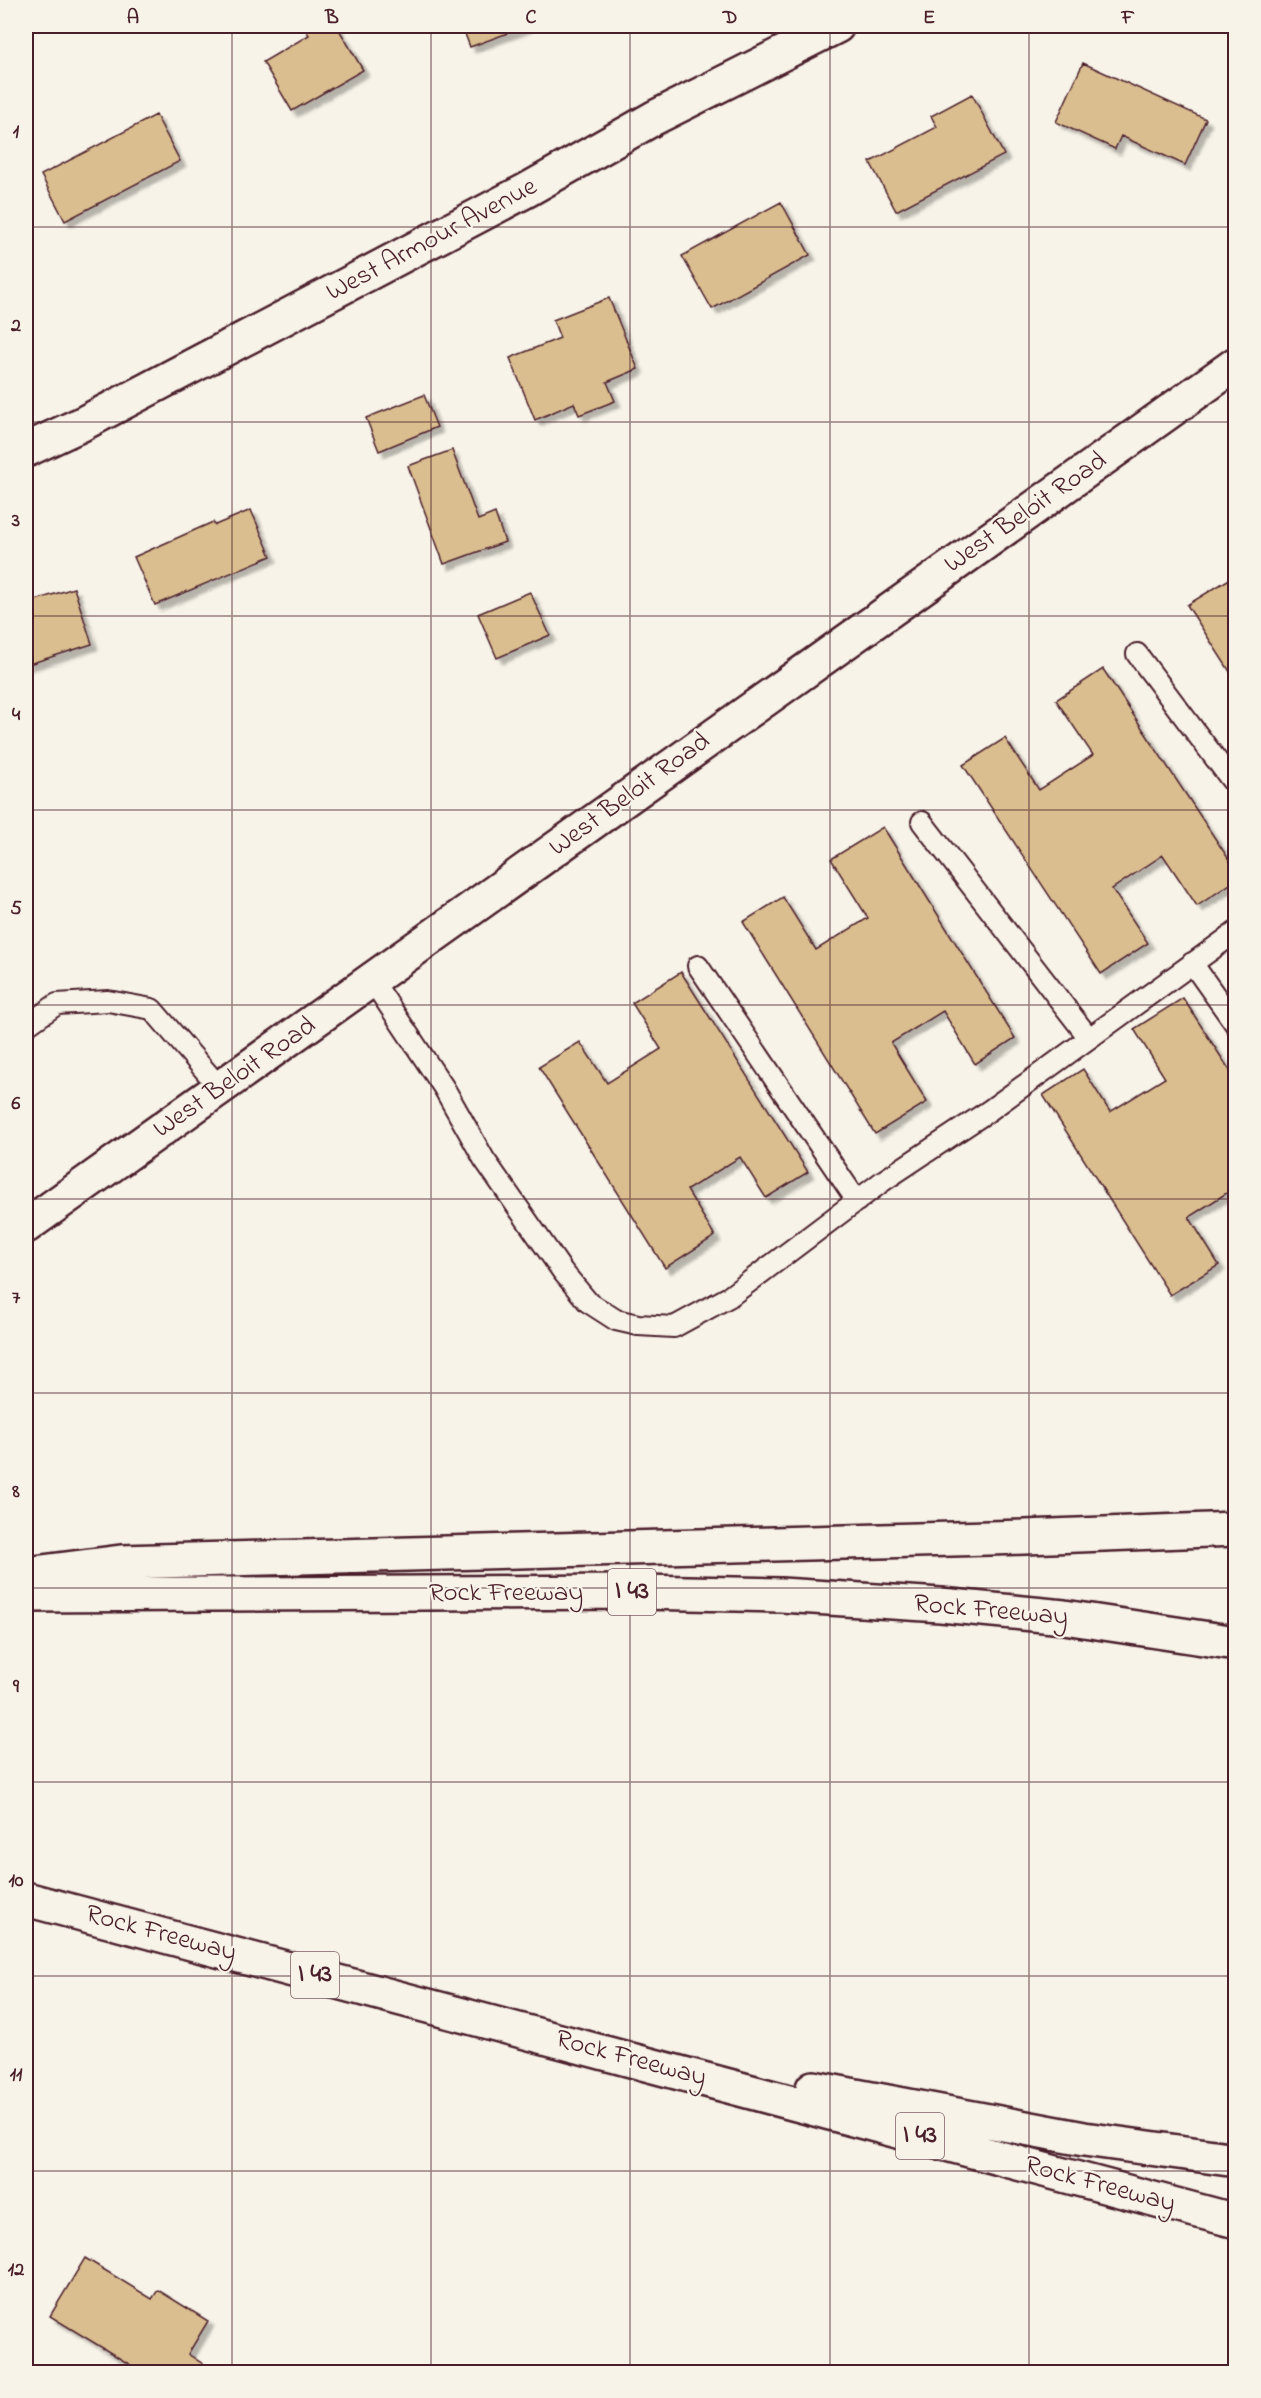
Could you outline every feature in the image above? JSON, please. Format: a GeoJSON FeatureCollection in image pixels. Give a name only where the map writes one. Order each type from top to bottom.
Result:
{"type":"FeatureCollection","features":[{"type":"Feature","properties":{"kind":"main road","name":"West Armour Avenue"},"geometry":{"type":"LineString","coordinates":[[26,450],[82,424],[527,190],[654,118],[837,26]]}},
{"type":"Feature","properties":{"kind":"main road","name":"West Beloit Road"},"geometry":{"type":"LineString","coordinates":[[26,1226],[1236,364]]}},
{"type":"Feature","properties":{"kind":"main road"},"geometry":{"type":"LineString","coordinates":[[26,1574],[121,1562],[1236,1529]]}},
{"type":"Feature","properties":{"kind":"main road","name":"Rock Freeway"},"geometry":{"type":"LineString","coordinates":[[26,1595],[628,1592],[781,1594],[941,1605],[1064,1617],[1236,1643]]}},
{"type":"Feature","properties":{"kind":"main road","name":"Rock Freeway"},"geometry":{"type":"LineString","coordinates":[[26,1899],[1236,2220]]}},
{"type":"Feature","properties":{"kind":"main road"},"geometry":{"type":"LineString","coordinates":[[604,2052],[957,2114],[1084,2139],[1236,2160]]}},
{"type":"Feature","properties":{"kind":"lane"},"geometry":{"type":"LineString","coordinates":[[1137,654],[1236,786]]}},
{"type":"Feature","properties":{"kind":"lane"},"geometry":{"type":"LineString","coordinates":[[922,822],[1089,1038]]}},
{"type":"Feature","properties":{"kind":"lane"},"geometry":{"type":"LineString","coordinates":[[372,980],[444,1088],[484,1159],[563,1272],[588,1302],[616,1320],[638,1325],[674,1327],[729,1297],[857,1201],[990,1110],[1236,932]]}},
{"type":"Feature","properties":{"kind":"lane"},"geometry":{"type":"LineString","coordinates":[[1192,963],[1236,1025]]}},
{"type":"Feature","properties":{"kind":"lane"},"geometry":{"type":"LineString","coordinates":[[698,966],[857,1201]]}},
{"type":"Feature","properties":{"kind":"lane"},"geometry":{"type":"LineString","coordinates":[[26,1026],[57,1004],[108,1001],[152,1009],[220,1088]]}},
{"type":"Feature","properties":{"kind":"building"},"geometry":{"type":"Polygon","coordinates":[[[303,26],[321,28],[337,26],[363,70],[292,111],[263,62],[309,35],[303,26]]]}},
{"type":"Feature","properties":{"kind":"building"},"geometry":{"type":"Polygon","coordinates":[[[462,26],[527,26],[470,47],[462,26]]]}},
{"type":"Feature","properties":{"kind":"building"},"geometry":{"type":"Polygon","coordinates":[[[1083,63],[1206,119],[1185,165],[1121,136],[1115,149],[1056,122],[1083,63]]]}},
{"type":"Feature","properties":{"kind":"building"},"geometry":{"type":"Polygon","coordinates":[[[972,94],[1004,155],[896,211],[870,162],[937,127],[931,116],[972,94]]]}},
{"type":"Feature","properties":{"kind":"building"},"geometry":{"type":"Polygon","coordinates":[[[156,115],[180,161],[65,221],[41,175],[156,115]]]}},
{"type":"Feature","properties":{"kind":"building"},"geometry":{"type":"Polygon","coordinates":[[[781,202],[810,255],[712,309],[682,256],[781,202]]]}},
{"type":"Feature","properties":{"kind":"building"},"geometry":{"type":"Polygon","coordinates":[[[609,298],[638,369],[607,382],[615,401],[579,415],[574,403],[535,420],[510,358],[560,338],[553,320],[609,298]]]}},
{"type":"Feature","properties":{"kind":"building"},"geometry":{"type":"Polygon","coordinates":[[[424,395],[437,427],[379,451],[366,418],[424,395]]]}},
{"type":"Feature","properties":{"kind":"building"},"geometry":{"type":"Polygon","coordinates":[[[452,450],[478,520],[495,513],[505,542],[444,564],[408,466],[452,450]]]}},
{"type":"Feature","properties":{"kind":"building"},"geometry":{"type":"Polygon","coordinates":[[[251,510],[271,556],[155,605],[134,557],[213,522],[215,525],[251,510]]]}},
{"type":"Feature","properties":{"kind":"building"},"geometry":{"type":"Polygon","coordinates":[[[1231,578],[1236,585],[1236,681],[1187,605],[1231,578]]]}},
{"type":"Feature","properties":{"kind":"building"},"geometry":{"type":"Polygon","coordinates":[[[74,588],[92,644],[26,665],[26,603],[74,588]]]}},
{"type":"Feature","properties":{"kind":"building"},"geometry":{"type":"Polygon","coordinates":[[[530,592],[550,635],[497,658],[478,614],[530,592]]]}},
{"type":"Feature","properties":{"kind":"building"},"geometry":{"type":"Polygon","coordinates":[[[1103,669],[1236,870],[1236,880],[1197,906],[1163,855],[1112,889],[1148,943],[1101,974],[963,765],[1005,738],[1039,790],[1093,755],[1056,700],[1103,669]]]}},
{"type":"Feature","properties":{"kind":"building"},"geometry":{"type":"Polygon","coordinates":[[[883,827],[1015,1038],[975,1064],[943,1011],[891,1043],[927,1102],[875,1134],[743,922],[783,897],[816,950],[868,918],[831,859],[883,827]]]}},
{"type":"Feature","properties":{"kind":"building"},"geometry":{"type":"Polygon","coordinates":[[[681,972],[808,1172],[766,1198],[740,1157],[687,1190],[715,1236],[665,1268],[539,1067],[580,1042],[607,1083],[661,1049],[632,1003],[681,972]]]}},
{"type":"Feature","properties":{"kind":"building"},"geometry":{"type":"Polygon","coordinates":[[[1183,998],[1236,1080],[1236,1187],[1189,1217],[1219,1265],[1170,1295],[1043,1095],[1083,1069],[1110,1112],[1165,1078],[1134,1029],[1183,998]]]}},
{"type":"Feature","properties":{"kind":"building"},"geometry":{"type":"Polygon","coordinates":[[[85,2258],[152,2299],[158,2290],[208,2321],[188,2354],[203,2364],[197,2372],[142,2372],[50,2316],[85,2258]]]}}]}
